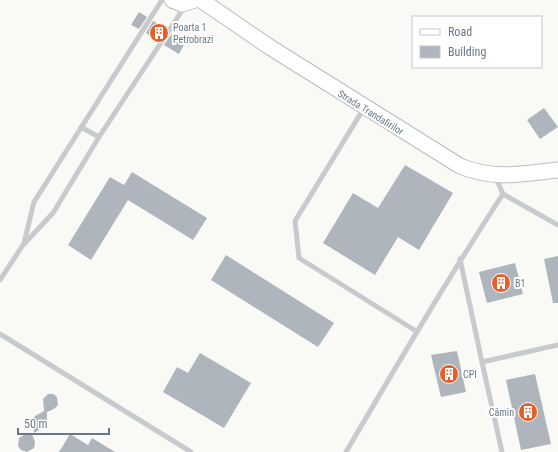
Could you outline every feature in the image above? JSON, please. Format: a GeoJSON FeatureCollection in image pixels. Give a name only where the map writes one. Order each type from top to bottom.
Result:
{"type":"FeatureCollection","features":[{"type":"Feature","properties":{"kind":"main road","name":"Strada Trandafirilor"},"geometry":{"type":"LineString","coordinates":[[189,1],[268,46],[460,166],[495,176],[521,175],[558,170]]}},
{"type":"Feature","properties":{"kind":"lane"},"geometry":{"type":"LineString","coordinates":[[23,245],[34,202],[162,0]]}},
{"type":"Feature","properties":{"kind":"lane"},"geometry":{"type":"LineString","coordinates":[[0,280],[23,245],[53,213],[99,137],[189,1]]}},
{"type":"Feature","properties":{"kind":"lane"},"geometry":{"type":"LineString","coordinates":[[365,108],[295,222],[300,258],[416,331]]}},
{"type":"Feature","properties":{"kind":"lane"},"geometry":{"type":"LineString","coordinates":[[81,127],[99,137]]}},
{"type":"Feature","properties":{"kind":"lane"},"geometry":{"type":"LineString","coordinates":[[495,176],[503,194],[558,226]]}},
{"type":"Feature","properties":{"kind":"lane"},"geometry":{"type":"LineString","coordinates":[[346,452],[416,331],[460,259],[503,194]]}},
{"type":"Feature","properties":{"kind":"lane"},"geometry":{"type":"LineString","coordinates":[[460,259],[502,452]]}},
{"type":"Feature","properties":{"kind":"lane"},"geometry":{"type":"LineString","coordinates":[[0,334],[191,452]]}},
{"type":"Feature","properties":{"kind":"lane"},"geometry":{"type":"LineString","coordinates":[[482,362],[558,345]]}},
{"type":"Feature","properties":{"kind":"building"},"geometry":{"type":"Polygon","coordinates":[[[139,12],[147,17],[139,29],[131,25],[139,12]]]}},
{"type":"Feature","properties":{"kind":"building"},"geometry":{"type":"Polygon","coordinates":[[[153,21],[165,28],[157,41],[146,33],[153,21]]]}},
{"type":"Feature","properties":{"kind":"building"},"geometry":{"type":"Polygon","coordinates":[[[172,33],[186,41],[179,54],[164,45],[172,33]]]}},
{"type":"Feature","properties":{"kind":"building"},"geometry":{"type":"Polygon","coordinates":[[[544,108],[558,127],[540,139],[527,120],[544,108]]]}},
{"type":"Feature","properties":{"kind":"building"},"geometry":{"type":"Polygon","coordinates":[[[405,165],[453,193],[419,250],[398,237],[375,275],[323,243],[353,193],[378,208],[405,165]]]}},
{"type":"Feature","properties":{"kind":"building"},"geometry":{"type":"Polygon","coordinates":[[[132,172],[207,218],[193,240],[128,200],[91,260],[68,245],[110,177],[124,185],[132,172]]]}},
{"type":"Feature","properties":{"kind":"building"},"geometry":{"type":"Polygon","coordinates":[[[226,255],[334,323],[318,347],[211,280],[226,255]]]}},
{"type":"Feature","properties":{"kind":"building"},"geometry":{"type":"Polygon","coordinates":[[[558,256],[558,303],[553,303],[544,259],[558,256]]]}},
{"type":"Feature","properties":{"kind":"building","name":"B1"},"geometry":{"type":"Polygon","coordinates":[[[515,263],[523,294],[487,303],[479,272],[515,263]]]}},
{"type":"Feature","properties":{"kind":"building","name":"CPI"},"geometry":{"type":"Polygon","coordinates":[[[457,351],[466,392],[441,397],[431,355],[457,351]]]}},
{"type":"Feature","properties":{"kind":"building"},"geometry":{"type":"Polygon","coordinates":[[[200,353],[251,383],[224,428],[163,392],[177,367],[188,373],[200,353]]]}},
{"type":"Feature","properties":{"kind":"building","name":"Cămin"},"geometry":{"type":"Polygon","coordinates":[[[535,374],[551,444],[521,450],[506,380],[535,374]]]}},
{"type":"Feature","properties":{"kind":"building"},"geometry":{"type":"Polygon","coordinates":[[[48,394],[53,394],[57,397],[58,405],[54,409],[47,412],[47,422],[45,427],[34,433],[32,420],[35,416],[44,411],[43,399],[48,394]]]}},
{"type":"Feature","properties":{"kind":"building"},"geometry":{"type":"Polygon","coordinates":[[[32,434],[35,442],[34,448],[27,452],[21,450],[18,446],[19,438],[24,435],[32,434]]]}},
{"type":"Feature","properties":{"kind":"building"},"geometry":{"type":"Polygon","coordinates":[[[70,434],[88,445],[92,438],[115,452],[59,452],[70,434]]]}},
{"type":"Feature","properties":{"kind":"place","name":"Poarta 1 Petrobrazi"},"geometry":{"type":"Point","coordinates":[159,33]}},
{"type":"Feature","properties":{"kind":"place","name":"B1"},"geometry":{"type":"Point","coordinates":[501,283]}},
{"type":"Feature","properties":{"kind":"place","name":"CPI"},"geometry":{"type":"Point","coordinates":[449,374]}},
{"type":"Feature","properties":{"kind":"place","name":"Cămin"},"geometry":{"type":"Point","coordinates":[528,412]}}]}
